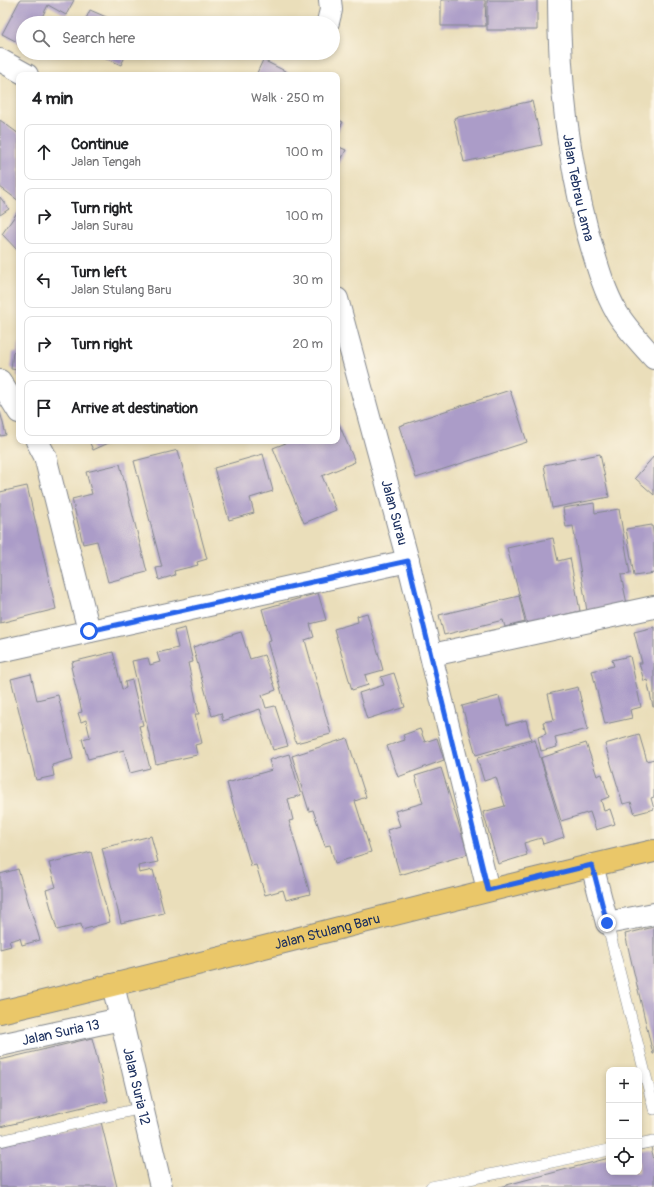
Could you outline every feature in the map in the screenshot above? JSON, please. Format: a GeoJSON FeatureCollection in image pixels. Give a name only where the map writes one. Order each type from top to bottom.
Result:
{"type":"FeatureCollection","features":[{"type":"Feature","properties":{"kind":"main road","name":"Jalan Stulang Baru"},"geometry":{"type":"LineString","coordinates":[[0,1012],[113,986],[488,890],[654,851]]}},
{"type":"Feature","properties":{"kind":"street"},"geometry":{"type":"LineString","coordinates":[[330,0],[331,10],[330,16]]}},
{"type":"Feature","properties":{"kind":"street","name":"Jalan Tebrau Lama"},"geometry":{"type":"LineString","coordinates":[[559,0],[559,39],[566,121],[586,226],[603,283],[618,314],[654,358]]}},
{"type":"Feature","properties":{"kind":"street"},"geometry":{"type":"LineString","coordinates":[[0,60],[22,72]]}},
{"type":"Feature","properties":{"kind":"street","name":"Jalan Surau"},"geometry":{"type":"LineString","coordinates":[[340,310],[432,655],[488,890]]}},
{"type":"Feature","properties":{"kind":"street"},"geometry":{"type":"LineString","coordinates":[[0,381],[16,407]]}},
{"type":"Feature","properties":{"kind":"street"},"geometry":{"type":"LineString","coordinates":[[46,446],[89,631]]}},
{"type":"Feature","properties":{"kind":"street"},"geometry":{"type":"LineString","coordinates":[[0,651],[408,561]]}},
{"type":"Feature","properties":{"kind":"street"},"geometry":{"type":"LineString","coordinates":[[432,655],[654,607]]}},
{"type":"Feature","properties":{"kind":"street"},"geometry":{"type":"LineString","coordinates":[[592,865],[607,923],[654,914]]}},
{"type":"Feature","properties":{"kind":"street","name":"Jalan Suria 12"},"geometry":{"type":"LineString","coordinates":[[113,986],[161,1187]]}},
{"type":"Feature","properties":{"kind":"street","name":"Jalan Suria 13"},"geometry":{"type":"LineString","coordinates":[[0,1045],[121,1019]]}},
{"type":"Feature","properties":{"kind":"lane"},"geometry":{"type":"LineString","coordinates":[[607,923],[654,1109]]}},
{"type":"Feature","properties":{"kind":"lane"},"geometry":{"type":"LineString","coordinates":[[0,1141],[142,1108]]}},
{"type":"Feature","properties":{"kind":"lane"},"geometry":{"type":"LineString","coordinates":[[642,1143],[654,1141]]}},
{"type":"Feature","properties":{"kind":"lane"},"geometry":{"type":"LineString","coordinates":[[430,1187],[451,1185],[606,1151]]}},
{"type":"Feature","properties":{"kind":"building"},"geometry":{"type":"Polygon","coordinates":[[[20,0],[74,0],[66,15],[48,5],[42,16],[16,16],[16,41],[2,34],[20,0]]]}},
{"type":"Feature","properties":{"kind":"building"},"geometry":{"type":"Polygon","coordinates":[[[441,0],[485,0],[486,26],[441,26],[441,0]]]}},
{"type":"Feature","properties":{"kind":"building"},"geometry":{"type":"Polygon","coordinates":[[[487,0],[537,0],[537,30],[487,30],[487,0]]]}},
{"type":"Feature","properties":{"kind":"building"},"geometry":{"type":"Polygon","coordinates":[[[90,10],[104,16],[87,16],[90,10]]]}},
{"type":"Feature","properties":{"kind":"building"},"geometry":{"type":"Polygon","coordinates":[[[110,60],[124,60],[121,65],[110,60]]]}},
{"type":"Feature","properties":{"kind":"building"},"geometry":{"type":"Polygon","coordinates":[[[263,60],[287,72],[257,72],[263,60]]]}},
{"type":"Feature","properties":{"kind":"building"},"geometry":{"type":"Polygon","coordinates":[[[532,101],[542,145],[464,162],[454,118],[532,101]]]}},
{"type":"Feature","properties":{"kind":"building"},"geometry":{"type":"Polygon","coordinates":[[[0,120],[16,132],[16,199],[0,187],[0,120]]]}},
{"type":"Feature","properties":{"kind":"building"},"geometry":{"type":"Polygon","coordinates":[[[340,120],[343,122],[340,128],[340,120]]]}},
{"type":"Feature","properties":{"kind":"building"},"geometry":{"type":"Polygon","coordinates":[[[340,147],[346,150],[340,162],[340,147]]]}},
{"type":"Feature","properties":{"kind":"building"},"geometry":{"type":"Polygon","coordinates":[[[0,197],[9,209],[0,215],[0,197]]]}},
{"type":"Feature","properties":{"kind":"building"},"geometry":{"type":"Polygon","coordinates":[[[16,214],[16,249],[2,234],[16,214]]]}},
{"type":"Feature","properties":{"kind":"building"},"geometry":{"type":"Polygon","coordinates":[[[13,352],[16,353],[16,370],[11,369],[13,352]]]}},
{"type":"Feature","properties":{"kind":"building"},"geometry":{"type":"Polygon","coordinates":[[[510,390],[527,442],[416,478],[399,426],[510,390]]]}},
{"type":"Feature","properties":{"kind":"building"},"geometry":{"type":"Polygon","coordinates":[[[0,411],[6,435],[0,436],[0,411]]]}},
{"type":"Feature","properties":{"kind":"building"},"geometry":{"type":"Polygon","coordinates":[[[340,426],[355,462],[322,476],[336,510],[304,523],[273,448],[283,444],[340,444],[340,426]]]}},
{"type":"Feature","properties":{"kind":"building"},"geometry":{"type":"Polygon","coordinates":[[[90,444],[106,444],[93,450],[90,444]]]}},
{"type":"Feature","properties":{"kind":"building"},"geometry":{"type":"Polygon","coordinates":[[[178,450],[207,559],[197,562],[198,565],[174,571],[175,575],[159,580],[156,568],[162,567],[134,461],[178,450]]]}},
{"type":"Feature","properties":{"kind":"building"},"geometry":{"type":"Polygon","coordinates":[[[263,454],[273,491],[250,498],[254,513],[229,520],[214,468],[263,454]]]}},
{"type":"Feature","properties":{"kind":"building"},"geometry":{"type":"Polygon","coordinates":[[[600,454],[609,497],[552,508],[544,465],[600,454]]]}},
{"type":"Feature","properties":{"kind":"building"},"geometry":{"type":"Polygon","coordinates":[[[654,456],[654,495],[635,478],[654,456]]]}},
{"type":"Feature","properties":{"kind":"building"},"geometry":{"type":"Polygon","coordinates":[[[120,464],[147,572],[108,582],[97,541],[83,544],[72,499],[92,494],[86,472],[120,464]]]}},
{"type":"Feature","properties":{"kind":"building"},"geometry":{"type":"Polygon","coordinates":[[[27,486],[56,609],[0,623],[0,492],[27,486]]]}},
{"type":"Feature","properties":{"kind":"building"},"geometry":{"type":"Polygon","coordinates":[[[594,503],[595,513],[619,509],[630,574],[621,575],[627,604],[587,611],[573,526],[566,527],[563,508],[594,503]]]}},
{"type":"Feature","properties":{"kind":"building"},"geometry":{"type":"Polygon","coordinates":[[[652,525],[654,539],[654,573],[634,576],[626,529],[652,525]]]}},
{"type":"Feature","properties":{"kind":"building"},"geometry":{"type":"Polygon","coordinates":[[[553,538],[558,561],[570,558],[580,611],[527,624],[507,548],[553,538]]]}},
{"type":"Feature","properties":{"kind":"building"},"geometry":{"type":"Polygon","coordinates":[[[318,593],[326,620],[310,624],[314,637],[305,640],[331,734],[296,743],[267,641],[271,640],[262,609],[318,593]]]}},
{"type":"Feature","properties":{"kind":"building"},"geometry":{"type":"Polygon","coordinates":[[[519,596],[525,622],[505,627],[503,620],[444,635],[439,615],[519,596]]]}},
{"type":"Feature","properties":{"kind":"building"},"geometry":{"type":"Polygon","coordinates":[[[367,613],[383,670],[365,675],[368,685],[352,690],[334,629],[358,622],[357,616],[367,613]]]}},
{"type":"Feature","properties":{"kind":"building"},"geometry":{"type":"Polygon","coordinates":[[[654,627],[653,707],[647,680],[644,681],[639,663],[642,663],[634,632],[654,627]]]}},
{"type":"Feature","properties":{"kind":"building"},"geometry":{"type":"Polygon","coordinates":[[[185,628],[193,662],[188,663],[199,714],[195,714],[202,743],[195,745],[197,755],[156,764],[132,661],[148,658],[150,665],[160,662],[157,653],[178,648],[174,631],[185,628]]]}},
{"type":"Feature","properties":{"kind":"building"},"geometry":{"type":"Polygon","coordinates":[[[241,632],[250,659],[264,655],[276,690],[262,695],[266,708],[275,706],[288,746],[273,750],[260,709],[223,721],[221,713],[212,716],[193,647],[241,632]]]}},
{"type":"Feature","properties":{"kind":"building"},"geometry":{"type":"Polygon","coordinates":[[[113,652],[122,689],[126,688],[125,682],[132,680],[143,725],[139,726],[150,768],[130,773],[124,750],[88,759],[82,739],[90,737],[86,720],[81,722],[78,713],[82,712],[71,667],[73,666],[72,662],[113,652]]]}},
{"type":"Feature","properties":{"kind":"building"},"geometry":{"type":"Polygon","coordinates":[[[630,656],[641,707],[630,710],[632,718],[605,724],[592,671],[614,666],[612,660],[630,656]]]}},
{"type":"Feature","properties":{"kind":"building"},"geometry":{"type":"Polygon","coordinates":[[[394,673],[405,707],[367,719],[359,693],[384,685],[381,677],[394,673]]]}},
{"type":"Feature","properties":{"kind":"building"},"geometry":{"type":"Polygon","coordinates":[[[31,674],[37,700],[58,695],[73,759],[52,765],[54,776],[36,780],[11,679],[31,674]]]}},
{"type":"Feature","properties":{"kind":"building"},"geometry":{"type":"Polygon","coordinates":[[[578,687],[588,729],[555,737],[557,747],[541,751],[538,737],[546,734],[543,722],[554,720],[548,694],[578,687]]]}},
{"type":"Feature","properties":{"kind":"building"},"geometry":{"type":"Polygon","coordinates":[[[499,696],[507,725],[526,720],[531,739],[476,755],[462,706],[499,696]]]}},
{"type":"Feature","properties":{"kind":"building"},"geometry":{"type":"Polygon","coordinates":[[[420,729],[425,742],[437,738],[444,760],[398,777],[387,746],[405,740],[403,735],[420,729]]]}},
{"type":"Feature","properties":{"kind":"building"},"geometry":{"type":"Polygon","coordinates":[[[639,734],[647,761],[654,759],[654,797],[651,798],[654,809],[635,814],[631,802],[623,804],[605,744],[639,734]]]}},
{"type":"Feature","properties":{"kind":"building"},"geometry":{"type":"Polygon","coordinates":[[[347,738],[366,797],[355,801],[371,852],[335,863],[330,845],[325,846],[313,810],[309,811],[292,756],[347,738]]]}},
{"type":"Feature","properties":{"kind":"building"},"geometry":{"type":"Polygon","coordinates":[[[535,740],[564,837],[543,844],[541,838],[524,843],[527,855],[498,864],[483,812],[505,806],[496,777],[484,781],[477,758],[535,740]]]}},
{"type":"Feature","properties":{"kind":"building"},"geometry":{"type":"Polygon","coordinates":[[[586,743],[597,776],[602,774],[609,797],[601,800],[604,811],[610,809],[615,824],[596,830],[590,812],[561,821],[541,758],[586,743]]]}},
{"type":"Feature","properties":{"kind":"building"},"geometry":{"type":"Polygon","coordinates":[[[289,754],[301,795],[288,799],[293,820],[289,821],[310,894],[286,900],[283,890],[265,895],[256,865],[251,866],[227,783],[272,770],[269,760],[289,754]]]}},
{"type":"Feature","properties":{"kind":"building"},"geometry":{"type":"Polygon","coordinates":[[[441,768],[468,854],[400,875],[387,830],[400,826],[395,811],[423,803],[415,776],[441,768]]]}},
{"type":"Feature","properties":{"kind":"building"},"geometry":{"type":"Polygon","coordinates":[[[151,836],[158,862],[138,866],[139,873],[153,870],[164,913],[121,923],[102,848],[151,836]]]}},
{"type":"Feature","properties":{"kind":"building"},"geometry":{"type":"Polygon","coordinates":[[[91,852],[110,922],[82,930],[81,924],[57,930],[46,890],[56,887],[49,863],[91,852]]]}},
{"type":"Feature","properties":{"kind":"building"},"geometry":{"type":"Polygon","coordinates":[[[18,869],[40,940],[22,945],[20,938],[9,941],[11,946],[0,949],[0,874],[18,869]]]}},
{"type":"Feature","properties":{"kind":"building"},"geometry":{"type":"Polygon","coordinates":[[[654,927],[654,1054],[653,1054],[625,934],[654,927]]]}},
{"type":"Feature","properties":{"kind":"building"},"geometry":{"type":"Polygon","coordinates":[[[92,1038],[108,1101],[0,1127],[0,1060],[92,1038]]]}},
{"type":"Feature","properties":{"kind":"building"},"geometry":{"type":"Polygon","coordinates":[[[101,1122],[117,1187],[0,1187],[0,1147],[101,1122]]]}},
{"type":"Feature","properties":{"kind":"building"},"geometry":{"type":"Polygon","coordinates":[[[651,1147],[654,1160],[654,1187],[499,1187],[606,1159],[606,1175],[642,1175],[642,1149],[651,1147]]]}},
{"type":"Feature","properties":{"kind":"route"},"geometry":{"type":"LineString","coordinates":[[89,631],[408,561],[488,890],[592,865],[607,923]]}}]}
